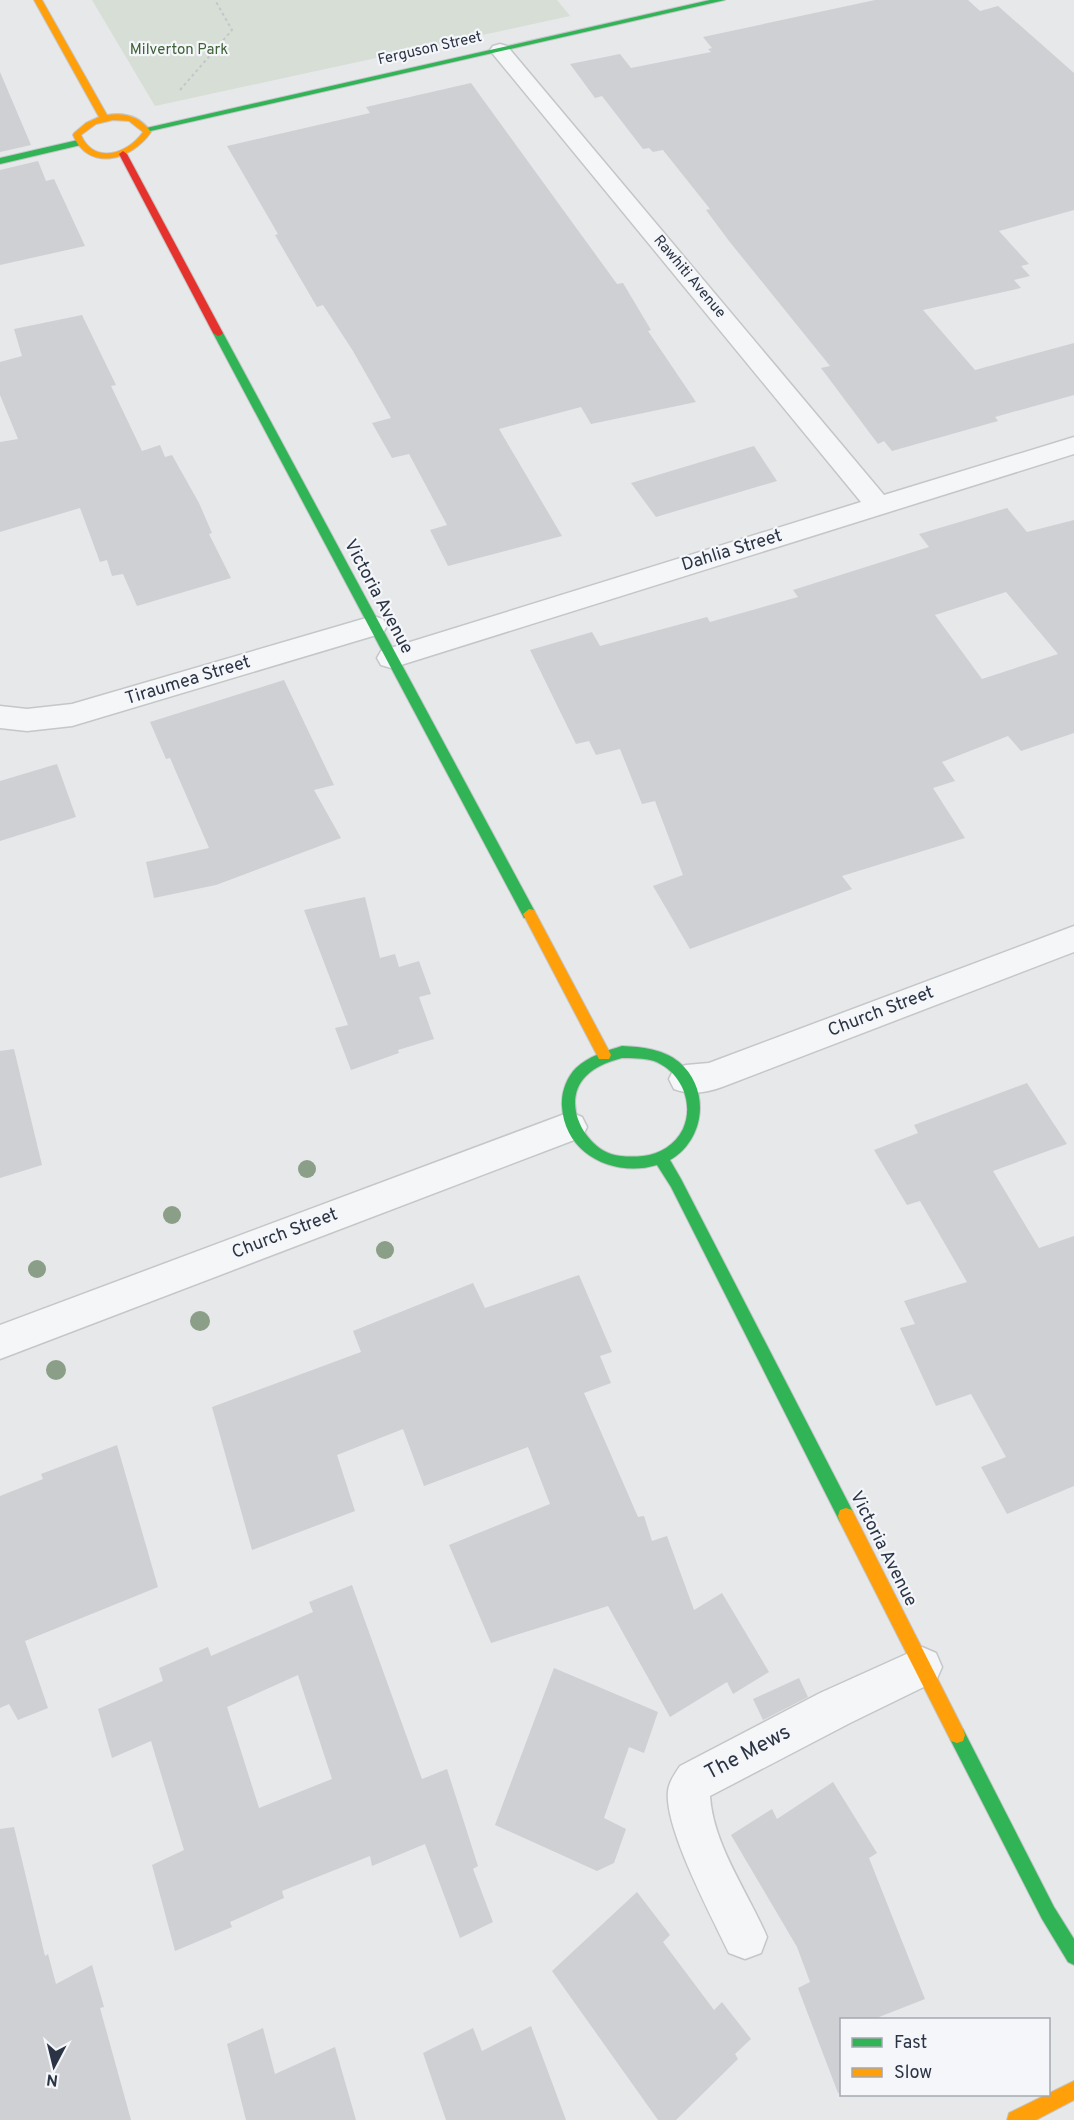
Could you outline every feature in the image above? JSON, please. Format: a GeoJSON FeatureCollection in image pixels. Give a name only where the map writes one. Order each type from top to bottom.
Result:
{"type":"FeatureCollection","features":[{"type":"Feature","properties":{"kind":"main road"},"geometry":{"type":"LineString","coordinates":[[38,0],[104,118]]}},
{"type":"Feature","properties":{"kind":"main road","name":"Ferguson Street"},"geometry":{"type":"LineString","coordinates":[[146,129],[721,0]]}},
{"type":"Feature","properties":{"kind":"main road"},"geometry":{"type":"LineString","coordinates":[[104,118],[130,119],[146,129],[147,136],[143,143],[123,154],[99,155],[85,151],[78,144],[77,135],[84,127],[104,118]]}},
{"type":"Feature","properties":{"kind":"main road"},"geometry":{"type":"LineString","coordinates":[[0,161],[78,144]]}},
{"type":"Feature","properties":{"kind":"main road","name":"Victoria Avenue"},"geometry":{"type":"LineString","coordinates":[[123,154],[604,1055]]}},
{"type":"Feature","properties":{"kind":"main road"},"geometry":{"type":"LineString","coordinates":[[640,1052],[674,1066],[686,1079],[694,1096],[696,1114],[690,1132],[678,1147],[661,1159],[640,1163],[608,1159],[581,1143],[570,1127],[565,1110],[567,1093],[581,1070],[604,1055],[640,1052]]}},
{"type":"Feature","properties":{"kind":"main road","name":"Victoria Avenue"},"geometry":{"type":"LineString","coordinates":[[661,1159],[676,1183],[1048,1913],[1074,1956]]}},
{"type":"Feature","properties":{"kind":"main road"},"geometry":{"type":"LineString","coordinates":[[1016,2120],[1074,2090]]}},
{"type":"Feature","properties":{"kind":"street","name":"Rawhiti Avenue"},"geometry":{"type":"LineString","coordinates":[[500,50],[878,505]]}},
{"type":"Feature","properties":{"kind":"street","name":"Dahlia Street"},"geometry":{"type":"LineString","coordinates":[[391,658],[1074,445]]}},
{"type":"Feature","properties":{"kind":"street","name":"Tiraumea Street"},"geometry":{"type":"LineString","coordinates":[[0,717],[27,720],[72,715],[374,626]]}},
{"type":"Feature","properties":{"kind":"street","name":"Church Street"},"geometry":{"type":"LineString","coordinates":[[686,1079],[710,1077],[1074,939]]}},
{"type":"Feature","properties":{"kind":"street","name":"Church Street"},"geometry":{"type":"LineString","coordinates":[[0,1342],[570,1127]]}},
{"type":"Feature","properties":{"kind":"street","name":"The Mews"},"geometry":{"type":"LineString","coordinates":[[745,1937],[709,1863],[690,1812],[689,1790],[695,1781],[835,1708],[922,1667]]}},
{"type":"Feature","properties":{"kind":"path"},"geometry":{"type":"LineString","coordinates":[[172,125],[174,98],[232,30],[215,0]]}},
{"type":"Feature","properties":{"kind":"green space","name":"Milverton Park"},"geometry":{"type":"Polygon","coordinates":[[[92,0],[557,0],[570,16],[155,106],[92,0]]]}},
{"type":"Feature","properties":{"kind":"building"},"geometry":{"type":"Polygon","coordinates":[[[875,0],[968,0],[980,11],[998,6],[1074,73],[1074,210],[999,231],[1029,264],[1021,266],[1030,276],[1014,280],[1021,288],[923,310],[975,370],[1074,343],[1074,395],[995,417],[998,421],[892,451],[884,441],[878,444],[821,368],[830,366],[729,241],[706,210],[710,209],[663,150],[653,152],[649,148],[643,149],[602,96],[595,98],[570,64],[620,54],[631,68],[711,52],[708,49],[712,48],[703,37],[875,0]]]}},
{"type":"Feature","properties":{"kind":"building"},"geometry":{"type":"Polygon","coordinates":[[[0,72],[31,145],[0,152],[0,72]]]}},
{"type":"Feature","properties":{"kind":"building"},"geometry":{"type":"Polygon","coordinates":[[[471,83],[617,284],[623,283],[651,330],[648,331],[696,402],[591,424],[581,407],[499,429],[562,536],[448,566],[430,530],[447,525],[409,454],[392,458],[372,423],[391,418],[353,351],[323,305],[317,307],[227,146],[370,113],[366,107],[471,83]]]}},
{"type":"Feature","properties":{"kind":"building"},"geometry":{"type":"Polygon","coordinates":[[[38,161],[46,181],[54,179],[85,246],[0,265],[0,170],[38,161]]]}},
{"type":"Feature","properties":{"kind":"building"},"geometry":{"type":"Polygon","coordinates":[[[82,315],[116,385],[111,386],[142,451],[160,445],[165,457],[172,455],[199,503],[212,533],[209,534],[231,578],[137,606],[123,574],[112,576],[107,560],[100,562],[80,508],[0,532],[0,442],[18,439],[0,395],[0,362],[22,356],[14,329],[82,315]]]}},
{"type":"Feature","properties":{"kind":"building"},"geometry":{"type":"Polygon","coordinates":[[[754,446],[777,481],[656,517],[631,483],[754,446]]]}},
{"type":"Feature","properties":{"kind":"building"},"geometry":{"type":"Polygon","coordinates":[[[1007,508],[1027,532],[1074,520],[1074,733],[1021,751],[1008,736],[942,762],[955,781],[933,788],[965,838],[842,876],[852,889],[690,949],[653,886],[683,875],[655,801],[642,804],[620,749],[596,755],[589,741],[576,744],[530,650],[592,632],[600,646],[707,617],[710,622],[798,597],[793,590],[929,547],[919,534],[1007,508]],[[1006,592],[935,615],[982,679],[1058,654],[1006,592]]]}},
{"type":"Feature","properties":{"kind":"building"},"geometry":{"type":"Polygon","coordinates":[[[284,680],[334,785],[314,790],[341,838],[216,885],[154,898],[146,862],[209,848],[170,758],[166,759],[150,722],[284,680]]]}},
{"type":"Feature","properties":{"kind":"building"},"geometry":{"type":"Polygon","coordinates":[[[57,764],[76,817],[0,841],[0,781],[57,764]]]}},
{"type":"Feature","properties":{"kind":"building"},"geometry":{"type":"Polygon","coordinates":[[[365,897],[380,958],[395,954],[399,967],[419,961],[431,994],[419,997],[434,1039],[398,1050],[399,1053],[351,1070],[335,1028],[348,1025],[304,910],[365,897]]]}},
{"type":"Feature","properties":{"kind":"building"},"geometry":{"type":"Polygon","coordinates":[[[14,1049],[42,1165],[0,1178],[0,1051],[14,1049]]]}},
{"type":"Feature","properties":{"kind":"building"},"geometry":{"type":"Polygon","coordinates":[[[1027,1083],[1067,1144],[993,1171],[1039,1248],[1074,1236],[1074,1486],[1007,1514],[981,1467],[1006,1457],[971,1394],[936,1406],[900,1328],[915,1324],[904,1301],[967,1282],[920,1201],[907,1205],[874,1150],[918,1133],[914,1125],[1027,1083]]]}},
{"type":"Feature","properties":{"kind":"building"},"geometry":{"type":"Polygon","coordinates":[[[579,1275],[612,1352],[600,1356],[611,1383],[584,1393],[638,1517],[644,1516],[652,1541],[667,1536],[694,1610],[722,1593],[769,1672],[733,1694],[727,1682],[670,1717],[608,1606],[491,1643],[449,1545],[550,1504],[528,1447],[424,1486],[403,1429],[337,1455],[355,1511],[252,1550],[212,1407],[361,1352],[353,1331],[473,1283],[485,1308],[579,1275]]]}},
{"type":"Feature","properties":{"kind":"building"},"geometry":{"type":"Polygon","coordinates":[[[117,1445],[158,1587],[25,1641],[48,1708],[18,1720],[9,1704],[0,1708],[0,1496],[43,1479],[41,1474],[117,1445]]]}},
{"type":"Feature","properties":{"kind":"building"},"geometry":{"type":"Polygon","coordinates":[[[352,1585],[422,1779],[447,1769],[478,1866],[473,1869],[493,1922],[460,1938],[425,1844],[372,1866],[370,1856],[282,1891],[284,1898],[230,1922],[232,1927],[175,1951],[152,1865],[184,1850],[151,1741],[112,1758],[98,1709],[163,1681],[159,1668],[208,1647],[211,1656],[313,1612],[309,1602],[352,1585]],[[298,1675],[227,1707],[259,1808],[332,1779],[298,1675]]]}},
{"type":"Feature","properties":{"kind":"building"},"geometry":{"type":"Polygon","coordinates":[[[554,1668],[658,1712],[644,1753],[629,1747],[604,1818],[626,1829],[614,1863],[597,1871],[495,1825],[554,1668]]]}},
{"type":"Feature","properties":{"kind":"building"},"geometry":{"type":"Polygon","coordinates":[[[799,1678],[808,1697],[763,1720],[753,1699],[799,1678]]]}},
{"type":"Feature","properties":{"kind":"building"},"geometry":{"type":"Polygon","coordinates":[[[833,1782],[877,1853],[869,1858],[925,1999],[877,2018],[840,2018],[840,2092],[838,2093],[798,1988],[810,1982],[797,1947],[731,1835],[772,1809],[777,1819],[833,1782]]]}},
{"type":"Feature","properties":{"kind":"building"},"geometry":{"type":"Polygon","coordinates":[[[14,1827],[45,1956],[48,1954],[56,1984],[92,1965],[104,2007],[100,2008],[131,2120],[0,2120],[0,1829],[14,1827]]]}},
{"type":"Feature","properties":{"kind":"building"},"geometry":{"type":"Polygon","coordinates":[[[637,1892],[670,1935],[663,1942],[714,2010],[722,2002],[751,2039],[735,2054],[738,2059],[676,2120],[658,2120],[552,1971],[637,1892]]]}},
{"type":"Feature","properties":{"kind":"building"},"geometry":{"type":"Polygon","coordinates":[[[531,2026],[566,2120],[446,2120],[423,2053],[473,2028],[482,2051],[531,2026]]]}},
{"type":"Feature","properties":{"kind":"building"},"geometry":{"type":"Polygon","coordinates":[[[263,2028],[275,2074],[335,2047],[356,2120],[246,2120],[227,2044],[263,2028]]]}},
{"type":"Feature","properties":{"kind":"traffic: fast"},"geometry":{"type":"LineString","coordinates":[[146,129],[721,0]]}},
{"type":"Feature","properties":{"kind":"traffic: fast"},"geometry":{"type":"LineString","coordinates":[[0,161],[78,143]]}},
{"type":"Feature","properties":{"kind":"traffic: fast"},"geometry":{"type":"LineString","coordinates":[[218,333],[529,914]]}},
{"type":"Feature","properties":{"kind":"traffic: fast"},"geometry":{"type":"LineString","coordinates":[[622,1052],[653,1055],[662,1059],[681,1073],[692,1092],[694,1114],[686,1136],[675,1149],[656,1160],[627,1162],[605,1158],[592,1151],[581,1140],[569,1114],[572,1085],[580,1073],[595,1061],[622,1052]]}},
{"type":"Feature","properties":{"kind":"traffic: fast"},"geometry":{"type":"LineString","coordinates":[[661,1159],[676,1183],[846,1516]]}},
{"type":"Feature","properties":{"kind":"traffic: fast"},"geometry":{"type":"LineString","coordinates":[[957,1735],[1048,1913],[1074,1956]]}},
{"type":"Feature","properties":{"kind":"traffic: slow"},"geometry":{"type":"LineString","coordinates":[[38,0],[104,118]]}},
{"type":"Feature","properties":{"kind":"traffic: slow"},"geometry":{"type":"LineString","coordinates":[[113,117],[132,120],[140,124],[147,132],[132,148],[110,156],[99,156],[82,146],[77,135],[85,127],[93,122],[113,117]]}},
{"type":"Feature","properties":{"kind":"traffic: slow"},"geometry":{"type":"LineString","coordinates":[[529,914],[604,1055]]}},
{"type":"Feature","properties":{"kind":"traffic: slow"},"geometry":{"type":"LineString","coordinates":[[846,1516],[957,1735]]}},
{"type":"Feature","properties":{"kind":"traffic: slow"},"geometry":{"type":"LineString","coordinates":[[1016,2120],[1074,2090]]}},
{"type":"Feature","properties":{"kind":"traffic: jam"},"geometry":{"type":"LineString","coordinates":[[123,154],[218,333]]}}]}
